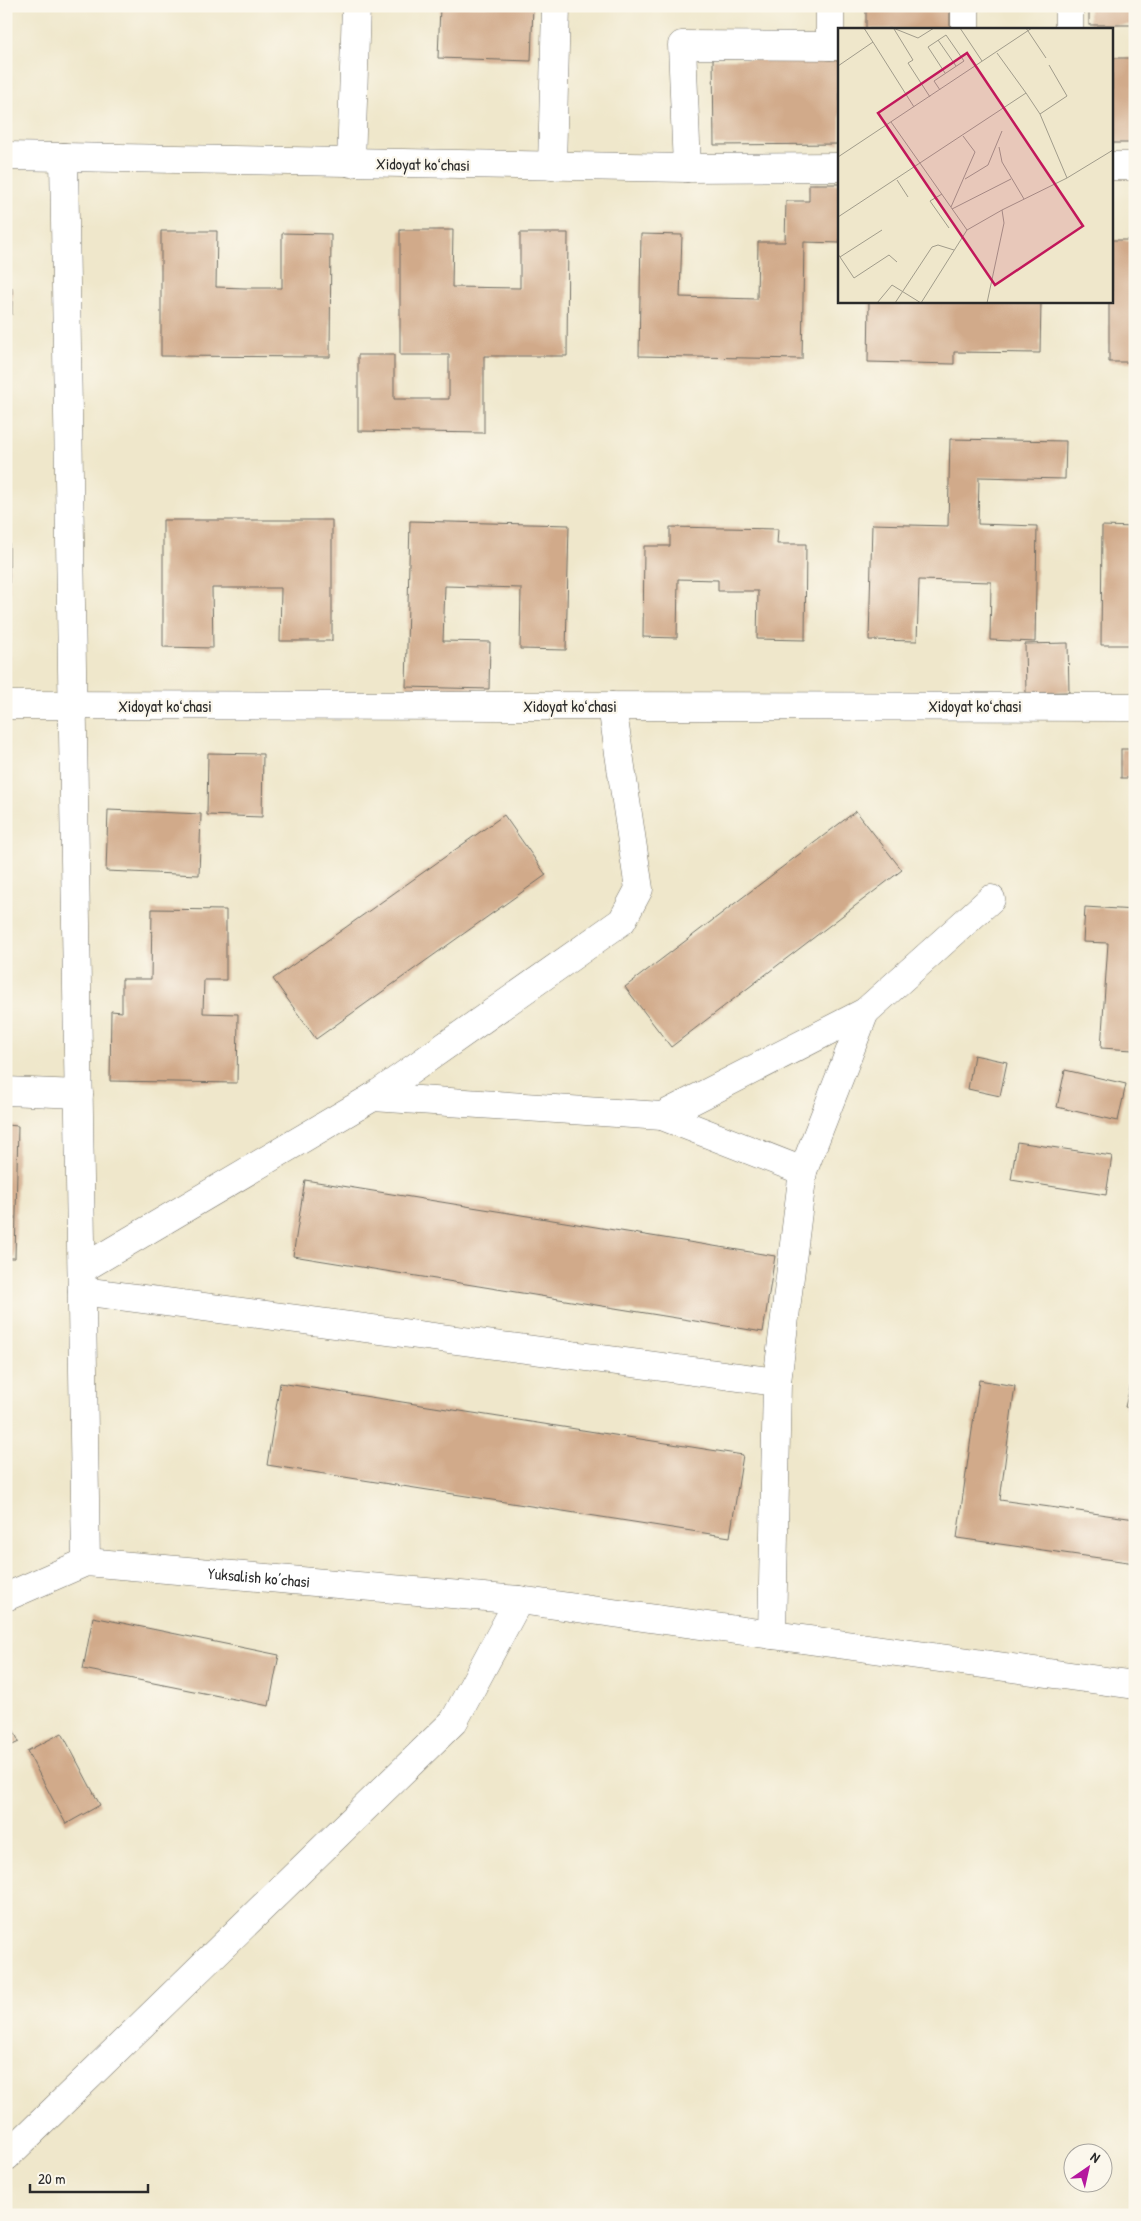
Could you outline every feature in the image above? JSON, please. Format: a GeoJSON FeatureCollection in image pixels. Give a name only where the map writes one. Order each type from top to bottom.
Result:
{"type":"FeatureCollection","features":[{"type":"Feature","properties":{"kind":"street"},"geometry":{"type":"LineString","coordinates":[[351,163],[356,6]]}},
{"type":"Feature","properties":{"kind":"street"},"geometry":{"type":"LineString","coordinates":[[552,166],[556,6]]}},
{"type":"Feature","properties":{"kind":"street"},"geometry":{"type":"LineString","coordinates":[[687,168],[682,45],[835,46],[830,6]]}},
{"type":"Feature","properties":{"kind":"street"},"geometry":{"type":"LineString","coordinates":[[965,6],[965,28]]}},
{"type":"Feature","properties":{"kind":"street"},"geometry":{"type":"LineString","coordinates":[[1069,6],[1069,28]]}},
{"type":"Feature","properties":{"kind":"street","name":"Xidoyat koʻchasi"},"geometry":{"type":"LineString","coordinates":[[6,156],[687,168],[838,167]]}},
{"type":"Feature","properties":{"kind":"street"},"geometry":{"type":"LineString","coordinates":[[64,157],[86,1562]]}},
{"type":"Feature","properties":{"kind":"street"},"geometry":{"type":"LineString","coordinates":[[1114,166],[1135,166]]}},
{"type":"Feature","properties":{"kind":"street","name":"Xidoyat koʻchasi"},"geometry":{"type":"LineString","coordinates":[[6,706],[1135,706]]}},
{"type":"Feature","properties":{"kind":"street"},"geometry":{"type":"LineString","coordinates":[[82,1280],[373,1097],[622,921],[639,889],[612,706]]}},
{"type":"Feature","properties":{"kind":"street"},"geometry":{"type":"LineString","coordinates":[[662,1116],[865,1012],[991,899]]}},
{"type":"Feature","properties":{"kind":"street"},"geometry":{"type":"LineString","coordinates":[[772,1635],[777,1382],[803,1171],[865,1012]]}},
{"type":"Feature","properties":{"kind":"street"},"geometry":{"type":"LineString","coordinates":[[6,1091],[79,1094]]}},
{"type":"Feature","properties":{"kind":"street"},"geometry":{"type":"LineString","coordinates":[[373,1097],[662,1116],[803,1171]]}},
{"type":"Feature","properties":{"kind":"street"},"geometry":{"type":"LineString","coordinates":[[82,1280],[777,1382]]}},
{"type":"Feature","properties":{"kind":"street","name":"Yuksalish ko’chasi"},"geometry":{"type":"LineString","coordinates":[[6,1597],[86,1562],[519,1600],[1135,1685]]}},
{"type":"Feature","properties":{"kind":"street"},"geometry":{"type":"LineString","coordinates":[[6,2157],[454,1720],[519,1600]]}},
{"type":"Feature","properties":{"kind":"building"},"geometry":{"type":"Polygon","coordinates":[[[440,6],[533,6],[531,61],[438,58],[440,6]]]}},
{"type":"Feature","properties":{"kind":"building"},"geometry":{"type":"Polygon","coordinates":[[[866,6],[950,6],[950,28],[866,28],[866,6]]]}},
{"type":"Feature","properties":{"kind":"building"},"geometry":{"type":"Polygon","coordinates":[[[1089,6],[1135,6],[1135,25],[1089,25],[1089,6]]]}},
{"type":"Feature","properties":{"kind":"building"},"geometry":{"type":"Polygon","coordinates":[[[1114,58],[1135,58],[1135,143],[1114,143],[1114,58]]]}},
{"type":"Feature","properties":{"kind":"building"},"geometry":{"type":"Polygon","coordinates":[[[713,59],[838,59],[838,144],[714,145],[713,59]]]}},
{"type":"Feature","properties":{"kind":"building"},"geometry":{"type":"Polygon","coordinates":[[[809,184],[838,184],[838,243],[804,242],[802,359],[639,356],[641,234],[682,235],[680,297],[757,299],[758,242],[785,242],[786,201],[809,201],[809,184]]]}},
{"type":"Feature","properties":{"kind":"building"},"geometry":{"type":"Polygon","coordinates":[[[400,230],[453,230],[452,287],[520,288],[520,233],[568,233],[567,356],[484,356],[484,433],[358,431],[358,355],[394,355],[394,399],[449,399],[449,355],[400,355],[400,230]]]}},
{"type":"Feature","properties":{"kind":"building"},"geometry":{"type":"Polygon","coordinates":[[[161,231],[217,231],[216,287],[245,288],[282,288],[282,233],[331,234],[330,357],[161,356],[161,231]]]}},
{"type":"Feature","properties":{"kind":"building"},"geometry":{"type":"Polygon","coordinates":[[[1114,240],[1135,240],[1135,362],[1109,362],[1109,302],[1114,302],[1114,240]]]}},
{"type":"Feature","properties":{"kind":"building"},"geometry":{"type":"Polygon","coordinates":[[[6,288],[12,288],[12,314],[6,314],[6,288]]]}},
{"type":"Feature","properties":{"kind":"building"},"geometry":{"type":"Polygon","coordinates":[[[869,302],[1041,302],[1040,353],[954,352],[954,364],[868,362],[869,302]]]}},
{"type":"Feature","properties":{"kind":"building"},"geometry":{"type":"Polygon","coordinates":[[[950,439],[1066,441],[1065,479],[979,477],[978,524],[1037,526],[1035,642],[990,640],[991,582],[919,580],[917,641],[869,640],[872,524],[948,526],[950,439]]]}},
{"type":"Feature","properties":{"kind":"building"},"geometry":{"type":"Polygon","coordinates":[[[6,506],[9,506],[10,684],[6,684],[6,506]]]}},
{"type":"Feature","properties":{"kind":"building"},"geometry":{"type":"Polygon","coordinates":[[[163,520],[332,520],[332,641],[280,641],[281,588],[212,588],[213,648],[163,647],[163,520]]]}},
{"type":"Feature","properties":{"kind":"building"},"geometry":{"type":"Polygon","coordinates":[[[410,521],[569,525],[566,650],[520,649],[521,588],[445,586],[443,641],[490,642],[489,689],[406,687],[410,521]]]}},
{"type":"Feature","properties":{"kind":"building"},"geometry":{"type":"Polygon","coordinates":[[[1102,526],[1135,527],[1135,645],[1101,645],[1102,526]]]}},
{"type":"Feature","properties":{"kind":"building"},"geometry":{"type":"Polygon","coordinates":[[[670,527],[778,529],[777,544],[806,544],[805,640],[757,639],[758,591],[718,591],[718,580],[678,579],[677,638],[643,637],[644,546],[670,546],[670,527]]]}},
{"type":"Feature","properties":{"kind":"building"},"geometry":{"type":"Polygon","coordinates":[[[1068,643],[1069,692],[1026,693],[1025,644],[1068,643]]]}},
{"type":"Feature","properties":{"kind":"building"},"geometry":{"type":"Polygon","coordinates":[[[1121,749],[1135,749],[1135,778],[1121,778],[1121,749]]]}},
{"type":"Feature","properties":{"kind":"building"},"geometry":{"type":"Polygon","coordinates":[[[208,753],[263,754],[262,817],[207,815],[208,753]]]}},
{"type":"Feature","properties":{"kind":"building"},"geometry":{"type":"Polygon","coordinates":[[[108,810],[201,814],[199,875],[106,871],[108,810]]]}},
{"type":"Feature","properties":{"kind":"building"},"geometry":{"type":"Polygon","coordinates":[[[856,811],[902,870],[671,1047],[625,987],[856,811]]]}},
{"type":"Feature","properties":{"kind":"building"},"geometry":{"type":"Polygon","coordinates":[[[504,815],[546,875],[316,1039],[273,979],[504,815]]]}},
{"type":"Feature","properties":{"kind":"building"},"geometry":{"type":"Polygon","coordinates":[[[1085,907],[1135,910],[1135,1018],[1133,1050],[1101,1048],[1108,943],[1083,942],[1085,907]]]}},
{"type":"Feature","properties":{"kind":"building"},"geometry":{"type":"Polygon","coordinates":[[[152,909],[226,910],[226,980],[204,980],[203,1013],[238,1014],[237,1083],[110,1081],[111,1011],[122,1012],[122,979],[151,979],[152,909]]]}},
{"type":"Feature","properties":{"kind":"building"},"geometry":{"type":"Polygon","coordinates":[[[974,1055],[1007,1062],[1000,1096],[968,1089],[974,1055]]]}},
{"type":"Feature","properties":{"kind":"building"},"geometry":{"type":"Polygon","coordinates":[[[1065,1070],[1126,1084],[1118,1121],[1057,1107],[1065,1070]]]}},
{"type":"Feature","properties":{"kind":"building"},"geometry":{"type":"Polygon","coordinates":[[[6,1125],[18,1126],[15,1258],[6,1258],[6,1125]]]}},
{"type":"Feature","properties":{"kind":"building"},"geometry":{"type":"Polygon","coordinates":[[[1017,1142],[1112,1156],[1106,1195],[1011,1180],[1017,1142]]]}},
{"type":"Feature","properties":{"kind":"building"},"geometry":{"type":"Polygon","coordinates":[[[305,1180],[775,1256],[763,1332],[293,1256],[305,1180]]]}},
{"type":"Feature","properties":{"kind":"building"},"geometry":{"type":"Polygon","coordinates":[[[1135,1372],[1135,1409],[1125,1407],[1135,1372]]]}},
{"type":"Feature","properties":{"kind":"building"},"geometry":{"type":"Polygon","coordinates":[[[979,1380],[1015,1386],[1000,1500],[1135,1519],[1135,1563],[957,1538],[979,1380]]]}},
{"type":"Feature","properties":{"kind":"building"},"geometry":{"type":"Polygon","coordinates":[[[280,1383],[743,1455],[730,1537],[267,1465],[280,1383]]]}},
{"type":"Feature","properties":{"kind":"building"},"geometry":{"type":"Polygon","coordinates":[[[93,1617],[279,1655],[269,1706],[83,1669],[93,1617]]]}},
{"type":"Feature","properties":{"kind":"building"},"geometry":{"type":"Polygon","coordinates":[[[6,1714],[19,1742],[6,1748],[6,1714]]]}},
{"type":"Feature","properties":{"kind":"building"},"geometry":{"type":"Polygon","coordinates":[[[62,1733],[100,1805],[66,1824],[27,1751],[62,1733]]]}}]}
